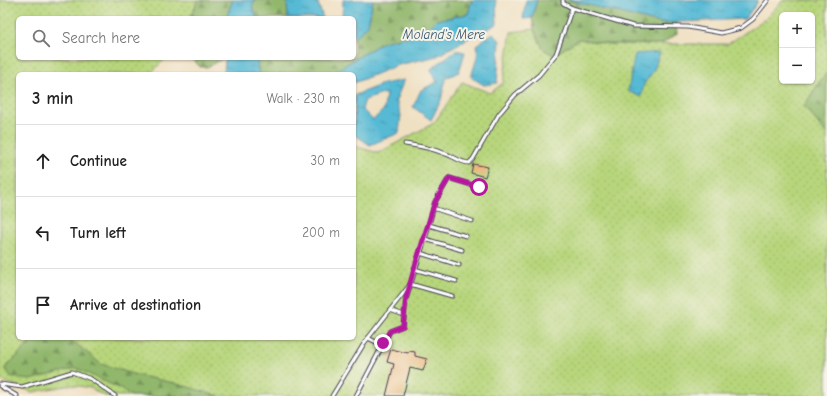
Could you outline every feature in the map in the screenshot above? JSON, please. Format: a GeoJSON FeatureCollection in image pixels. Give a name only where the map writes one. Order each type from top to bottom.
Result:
{"type":"FeatureCollection","features":[{"type":"Feature","properties":{"kind":"lane"},"geometry":{"type":"LineString","coordinates":[[563,0],[563,3],[572,8],[633,26],[688,27],[721,33],[741,28],[753,18],[768,0]]}},
{"type":"Feature","properties":{"kind":"lane"},"geometry":{"type":"LineString","coordinates":[[405,144],[425,147],[469,164],[474,159],[499,114],[515,95],[539,75],[556,54],[572,8]]}},
{"type":"Feature","properties":{"kind":"lane"},"geometry":{"type":"LineString","coordinates":[[356,396],[390,331],[403,326],[406,299],[414,269],[425,239],[435,202],[449,178],[479,187]]}},
{"type":"Feature","properties":{"kind":"lane"},"geometry":{"type":"LineString","coordinates":[[433,208],[472,221]]}},
{"type":"Feature","properties":{"kind":"lane"},"geometry":{"type":"LineString","coordinates":[[429,225],[466,236]]}},
{"type":"Feature","properties":{"kind":"lane"},"geometry":{"type":"LineString","coordinates":[[425,239],[462,250]]}},
{"type":"Feature","properties":{"kind":"lane"},"geometry":{"type":"LineString","coordinates":[[420,253],[459,265]]}},
{"type":"Feature","properties":{"kind":"lane"},"geometry":{"type":"LineString","coordinates":[[414,269],[456,281]]}},
{"type":"Feature","properties":{"kind":"lane"},"geometry":{"type":"LineString","coordinates":[[410,284],[452,296]]}},
{"type":"Feature","properties":{"kind":"lane"},"geometry":{"type":"LineString","coordinates":[[332,396],[368,338],[410,284]]}},
{"type":"Feature","properties":{"kind":"lane"},"geometry":{"type":"LineString","coordinates":[[390,310],[404,315]]}},
{"type":"Feature","properties":{"kind":"lane"},"geometry":{"type":"LineString","coordinates":[[368,338],[382,345]]}},
{"type":"Feature","properties":{"kind":"lane"},"geometry":{"type":"LineString","coordinates":[[0,385],[22,387],[72,372],[91,379],[116,396]]}},
{"type":"Feature","properties":{"kind":"lane"},"geometry":{"type":"LineString","coordinates":[[0,385],[16,396]]}},
{"type":"Feature","properties":{"kind":"green space"},"geometry":{"type":"Polygon","coordinates":[[[0,0],[198,0],[191,16],[16,16],[16,60],[164,60],[152,72],[16,72],[16,340],[356,340],[356,147],[378,153],[434,123],[462,82],[490,93],[503,83],[511,32],[534,29],[543,49],[554,55],[579,39],[609,44],[728,44],[765,19],[783,0],[827,0],[827,73],[822,78],[804,106],[827,134],[827,396],[104,396],[91,388],[71,385],[33,392],[0,380],[0,0]]]}},
{"type":"Feature","properties":{"kind":"green space"},"geometry":{"type":"Polygon","coordinates":[[[198,0],[233,0],[227,16],[191,16],[198,0]]]}},
{"type":"Feature","properties":{"kind":"green space"},"geometry":{"type":"Polygon","coordinates":[[[255,0],[287,0],[288,16],[256,16],[252,6],[255,0]]]}},
{"type":"Feature","properties":{"kind":"green space"},"geometry":{"type":"Polygon","coordinates":[[[373,0],[472,0],[468,14],[436,20],[424,32],[383,42],[356,59],[356,36],[368,25],[373,0]]]}},
{"type":"Feature","properties":{"kind":"green space"},"geometry":{"type":"Polygon","coordinates":[[[537,0],[569,0],[660,23],[676,22],[677,34],[661,44],[609,44],[579,39],[554,55],[543,49],[534,29],[532,18],[537,0]]]}},
{"type":"Feature","properties":{"kind":"green space"},"geometry":{"type":"Polygon","coordinates":[[[194,60],[220,60],[207,67],[200,67],[194,60]]]}},
{"type":"Feature","properties":{"kind":"green space"},"geometry":{"type":"Polygon","coordinates":[[[258,60],[354,60],[334,72],[259,72],[258,60]]]}},
{"type":"Feature","properties":{"kind":"green space"},"geometry":{"type":"Polygon","coordinates":[[[827,73],[827,134],[804,106],[822,78],[827,73]]]}},
{"type":"Feature","properties":{"kind":"green space"},"geometry":{"type":"Polygon","coordinates":[[[33,340],[71,340],[101,364],[136,375],[174,383],[219,396],[132,396],[123,390],[76,368],[31,380],[12,378],[5,368],[33,340]]]}},
{"type":"Feature","properties":{"kind":"water"},"geometry":{"type":"Polygon","coordinates":[[[233,0],[255,0],[252,6],[256,16],[227,16],[233,0]]]}},
{"type":"Feature","properties":{"kind":"water"},"geometry":{"type":"Polygon","coordinates":[[[287,0],[317,0],[322,16],[288,16],[287,0]]]}},
{"type":"Feature","properties":{"kind":"water","name":"Moland's Mere"},"geometry":{"type":"Polygon","coordinates":[[[343,0],[373,0],[368,25],[356,36],[356,16],[342,16],[343,0]]]}},
{"type":"Feature","properties":{"kind":"water","name":"Moland's Mere"},"geometry":{"type":"Polygon","coordinates":[[[472,0],[496,0],[497,24],[437,56],[398,65],[356,82],[356,72],[334,72],[383,42],[424,32],[436,20],[468,14],[472,0]]]}},
{"type":"Feature","properties":{"kind":"water"},"geometry":{"type":"Polygon","coordinates":[[[526,0],[537,0],[532,18],[523,19],[526,0]]]}},
{"type":"Feature","properties":{"kind":"water"},"geometry":{"type":"Polygon","coordinates":[[[569,0],[757,0],[757,3],[745,19],[660,23],[569,0]]]}},
{"type":"Feature","properties":{"kind":"water"},"geometry":{"type":"Polygon","coordinates":[[[493,33],[500,41],[497,83],[484,85],[471,77],[478,54],[476,45],[493,33]]]}},
{"type":"Feature","properties":{"kind":"water"},"geometry":{"type":"Polygon","coordinates":[[[456,50],[465,52],[459,72],[446,78],[441,100],[431,120],[413,107],[421,90],[437,82],[431,69],[456,50]]]}},
{"type":"Feature","properties":{"kind":"water"},"geometry":{"type":"Polygon","coordinates":[[[660,52],[654,70],[644,84],[641,97],[628,91],[635,54],[660,52]]]}},
{"type":"Feature","properties":{"kind":"water"},"geometry":{"type":"Polygon","coordinates":[[[225,60],[258,60],[259,72],[224,72],[225,60]]]}},
{"type":"Feature","properties":{"kind":"water"},"geometry":{"type":"Polygon","coordinates":[[[404,80],[396,100],[401,115],[399,133],[370,145],[356,135],[356,95],[383,84],[404,80]],[[386,93],[365,100],[362,109],[373,120],[384,109],[386,93]]]}},
{"type":"Feature","properties":{"kind":"building"},"geometry":{"type":"Polygon","coordinates":[[[473,164],[488,167],[485,177],[471,173],[473,164]]]}},
{"type":"Feature","properties":{"kind":"building"},"geometry":{"type":"Polygon","coordinates":[[[391,349],[408,353],[409,351],[415,352],[415,356],[427,359],[423,371],[410,368],[403,396],[386,396],[394,364],[387,362],[391,349]]]}},
{"type":"Feature","properties":{"kind":"route"},"geometry":{"type":"LineString","coordinates":[[383,343],[390,331],[403,326],[406,299],[414,269],[425,239],[435,202],[449,178],[479,187]]}}]}
